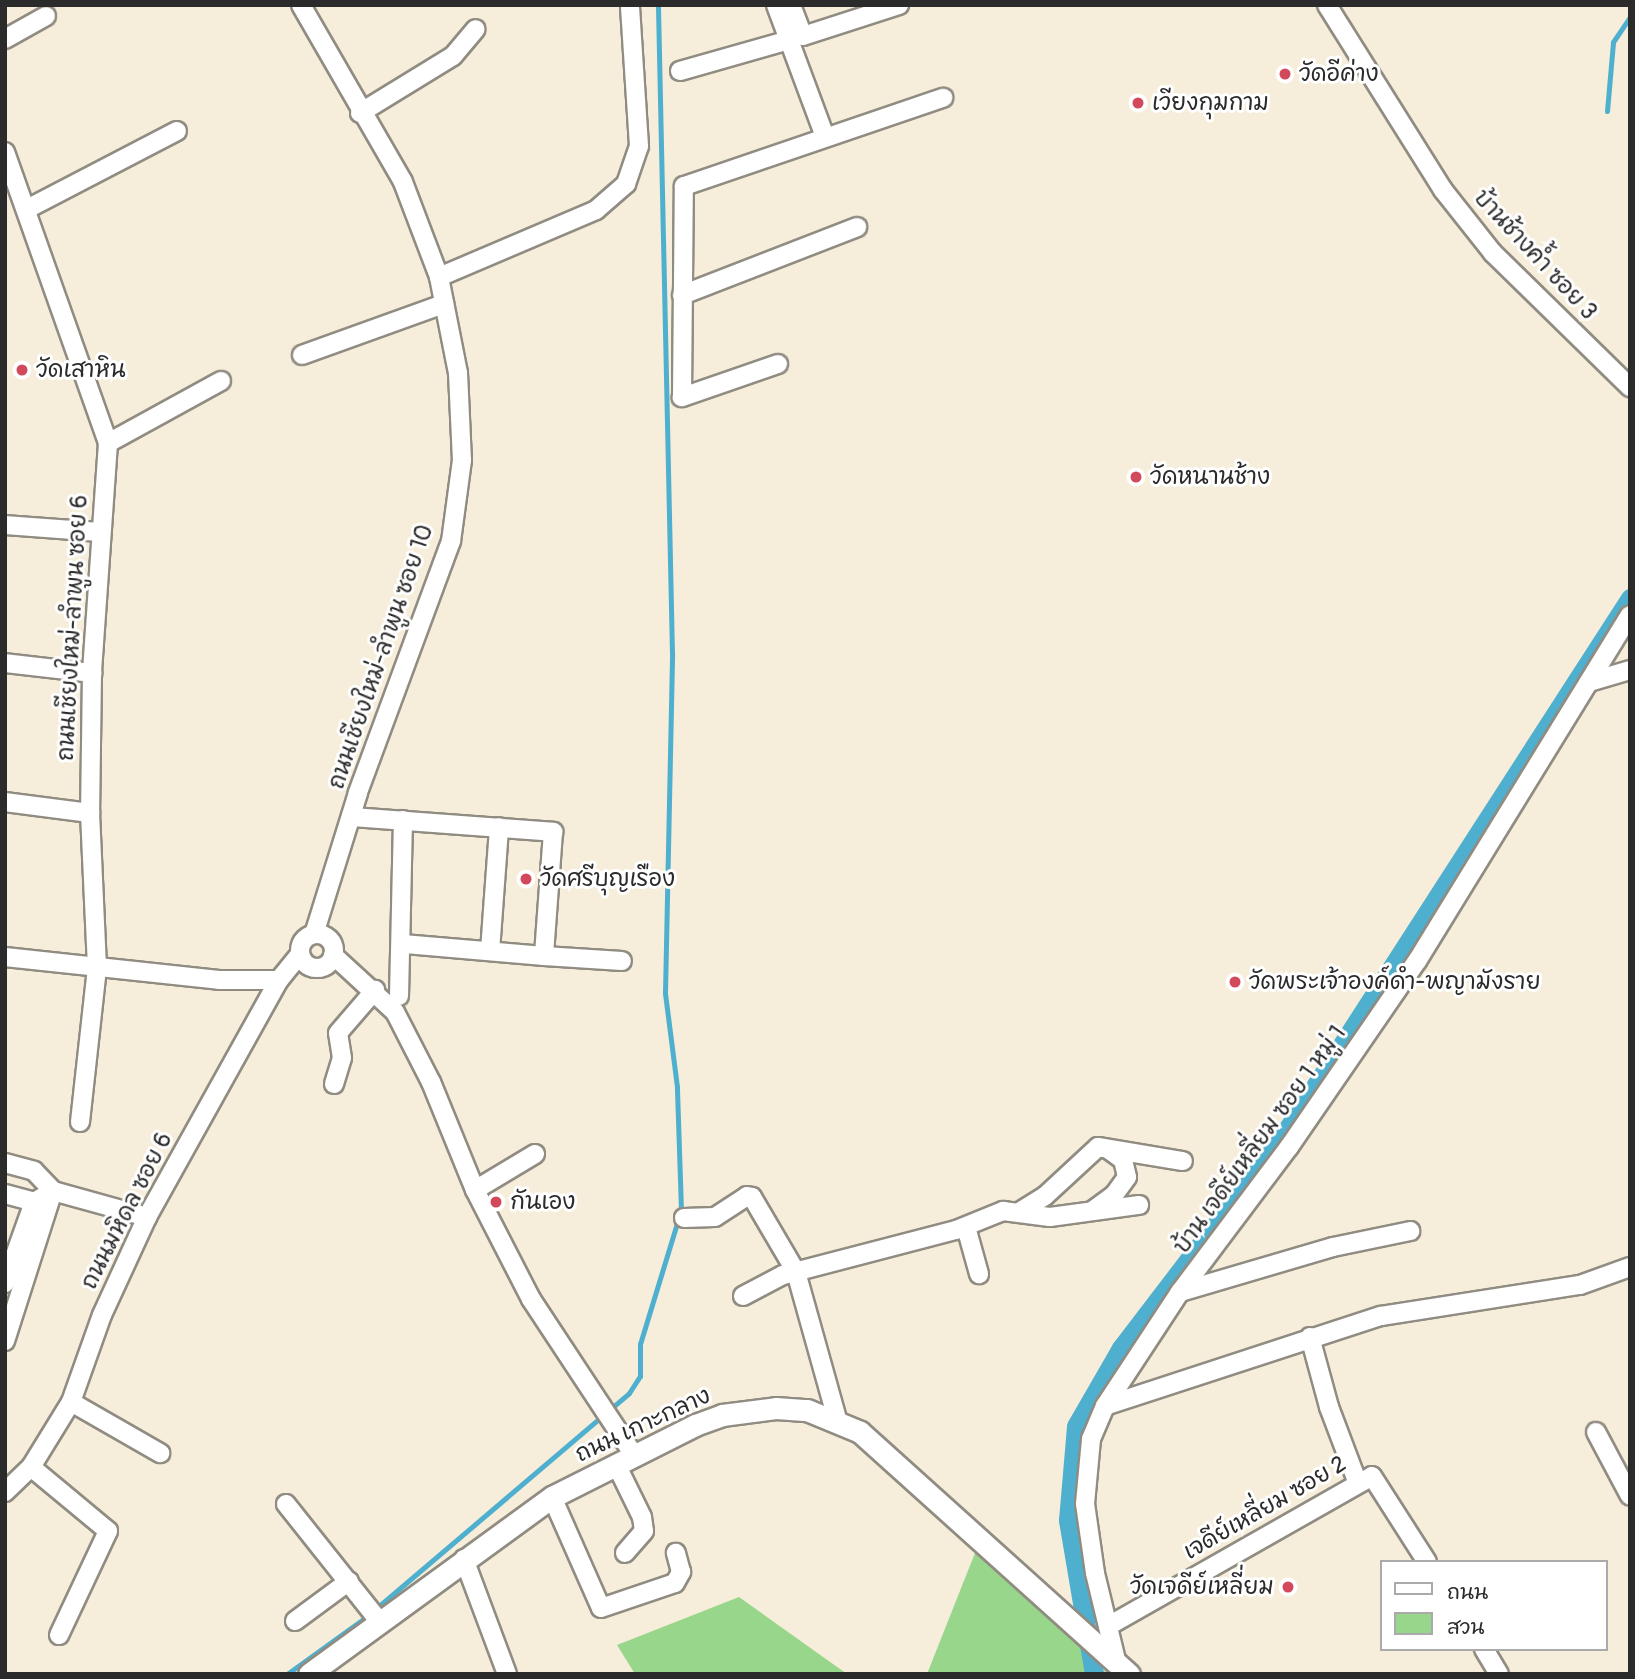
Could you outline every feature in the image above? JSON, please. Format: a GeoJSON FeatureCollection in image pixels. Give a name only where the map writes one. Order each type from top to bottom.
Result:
{"type":"FeatureCollection","features":[{"type":"Feature","properties":{"kind":"street","name":"ถนนเชียงใหม่-ลำพูน ซอย 10"},"geometry":{"type":"LineString","coordinates":[[301,5],[360,113],[403,182],[439,277],[458,373],[462,460],[451,541],[351,817],[314,934]]}},
{"type":"Feature","properties":{"kind":"street"},"geometry":{"type":"LineString","coordinates":[[439,277],[596,210],[626,184],[639,146],[630,5]]}},
{"type":"Feature","properties":{"kind":"street"},"geometry":{"type":"LineString","coordinates":[[776,5],[825,137]]}},
{"type":"Feature","properties":{"kind":"street"},"geometry":{"type":"LineString","coordinates":[[791,5],[803,36],[899,5]]}},
{"type":"Feature","properties":{"kind":"street","name":"บ้านช้างค้ำ ซอย 3"},"geometry":{"type":"LineString","coordinates":[[1327,5],[1443,190],[1493,253],[1630,387]]}},
{"type":"Feature","properties":{"kind":"street"},"geometry":{"type":"LineString","coordinates":[[5,39],[46,16]]}},
{"type":"Feature","properties":{"kind":"street"},"geometry":{"type":"LineString","coordinates":[[360,113],[453,56],[476,29]]}},
{"type":"Feature","properties":{"kind":"street"},"geometry":{"type":"LineString","coordinates":[[680,71],[789,40]]}},
{"type":"Feature","properties":{"kind":"street"},"geometry":{"type":"LineString","coordinates":[[778,364],[682,397],[684,186],[943,97]]}},
{"type":"Feature","properties":{"kind":"street"},"geometry":{"type":"LineString","coordinates":[[27,209],[177,131]]}},
{"type":"Feature","properties":{"kind":"street","name":"ถนนเชียงใหม่-ลำพูน ซอย 6"},"geometry":{"type":"LineString","coordinates":[[5,152],[108,443],[92,673],[90,813],[97,968],[80,1122]]}},
{"type":"Feature","properties":{"kind":"street"},"geometry":{"type":"LineString","coordinates":[[682,295],[856,227]]}},
{"type":"Feature","properties":{"kind":"street"},"geometry":{"type":"LineString","coordinates":[[302,355],[444,304]]}},
{"type":"Feature","properties":{"kind":"street"},"geometry":{"type":"LineString","coordinates":[[108,443],[221,380]]}},
{"type":"Feature","properties":{"kind":"street"},"geometry":{"type":"LineString","coordinates":[[5,525],[101,532]]}},
{"type":"Feature","properties":{"kind":"street","name":"บ้าน เจดีย์เหลี่ยม ซอย 1 หมู่ 1"},"geometry":{"type":"LineString","coordinates":[[1123,1667],[1095,1573],[1085,1504],[1091,1439],[1105,1406],[1180,1292],[1289,1147],[1417,961],[1630,615]]}},
{"type":"Feature","properties":{"kind":"street"},"geometry":{"type":"LineString","coordinates":[[5,663],[92,673]]}},
{"type":"Feature","properties":{"kind":"street"},"geometry":{"type":"LineString","coordinates":[[1589,682],[1630,670]]}},
{"type":"Feature","properties":{"kind":"street"},"geometry":{"type":"LineString","coordinates":[[5,802],[90,813]]}},
{"type":"Feature","properties":{"kind":"street"},"geometry":{"type":"LineString","coordinates":[[351,817],[553,832],[544,956]]}},
{"type":"Feature","properties":{"kind":"street"},"geometry":{"type":"LineString","coordinates":[[399,996],[403,944],[403,820]]}},
{"type":"Feature","properties":{"kind":"street"},"geometry":{"type":"LineString","coordinates":[[490,951],[499,827]]}},
{"type":"Feature","properties":{"kind":"street"},"geometry":{"type":"LineString","coordinates":[[334,955],[320,968],[307,965],[300,954],[303,941],[314,934],[331,942],[334,955],[375,990],[395,1012],[431,1082],[475,1190],[531,1299],[603,1403],[625,1452],[642,1517],[644,1531],[625,1553]]}},
{"type":"Feature","properties":{"kind":"street"},"geometry":{"type":"LineString","coordinates":[[403,944],[622,961]]}},
{"type":"Feature","properties":{"kind":"street","name":"ถนนมหิดล ซอย 6"},"geometry":{"type":"LineString","coordinates":[[5,1492],[32,1467],[71,1402],[102,1315],[147,1217],[279,980],[300,954]]}},
{"type":"Feature","properties":{"kind":"street"},"geometry":{"type":"LineString","coordinates":[[5,957],[219,980],[279,980]]}},
{"type":"Feature","properties":{"kind":"street"},"geometry":{"type":"LineString","coordinates":[[334,1084],[342,1058],[338,1033],[375,990]]}},
{"type":"Feature","properties":{"kind":"street"},"geometry":{"type":"LineString","coordinates":[[1021,1211],[1045,1196],[1098,1147],[1183,1161]]}},
{"type":"Feature","properties":{"kind":"street"},"geometry":{"type":"LineString","coordinates":[[1091,1212],[1114,1195],[1127,1177],[1123,1160],[1106,1148]]}},
{"type":"Feature","properties":{"kind":"street"},"geometry":{"type":"LineString","coordinates":[[475,1190],[535,1154]]}},
{"type":"Feature","properties":{"kind":"street"},"geometry":{"type":"LineString","coordinates":[[5,1163],[34,1171],[53,1191],[147,1217]]}},
{"type":"Feature","properties":{"kind":"street"},"geometry":{"type":"LineString","coordinates":[[5,1283],[34,1202],[53,1191]]}},
{"type":"Feature","properties":{"kind":"street"},"geometry":{"type":"LineString","coordinates":[[5,1341],[53,1191]]}},
{"type":"Feature","properties":{"kind":"street"},"geometry":{"type":"LineString","coordinates":[[5,1194],[34,1202]]}},
{"type":"Feature","properties":{"kind":"street"},"geometry":{"type":"LineString","coordinates":[[684,1217],[715,1217],[750,1196],[796,1272],[837,1419]]}},
{"type":"Feature","properties":{"kind":"street"},"geometry":{"type":"LineString","coordinates":[[743,1296],[796,1272],[965,1227],[1003,1211],[1021,1211],[1050,1217],[1139,1205]]}},
{"type":"Feature","properties":{"kind":"street"},"geometry":{"type":"LineString","coordinates":[[965,1227],[979,1275]]}},
{"type":"Feature","properties":{"kind":"street"},"geometry":{"type":"LineString","coordinates":[[1180,1292],[1333,1247],[1410,1231]]}},
{"type":"Feature","properties":{"kind":"street"},"geometry":{"type":"LineString","coordinates":[[1105,1406],[1381,1316],[1580,1285],[1630,1267]]}},
{"type":"Feature","properties":{"kind":"street"},"geometry":{"type":"LineString","coordinates":[[1310,1337],[1329,1407],[1365,1478],[1426,1560]]}},
{"type":"Feature","properties":{"kind":"street"},"geometry":{"type":"LineString","coordinates":[[71,1402],[160,1452]]}},
{"type":"Feature","properties":{"kind":"street","name":"ถนน เกาะกลาง"},"geometry":{"type":"LineString","coordinates":[[309,1674],[552,1497],[625,1452],[695,1425],[753,1409],[807,1410],[837,1419],[906,1469],[1123,1667]]}},
{"type":"Feature","properties":{"kind":"street"},"geometry":{"type":"LineString","coordinates":[[1596,1432],[1630,1496]]}},
{"type":"Feature","properties":{"kind":"street"},"geometry":{"type":"LineString","coordinates":[[32,1467],[108,1531],[60,1635]]}},
{"type":"Feature","properties":{"kind":"street","name":"เจดีย์เหลี่ยม ซอย 2"},"geometry":{"type":"LineString","coordinates":[[1111,1625],[1365,1478]]}},
{"type":"Feature","properties":{"kind":"street"},"geometry":{"type":"LineString","coordinates":[[552,1497],[601,1608],[675,1583],[681,1572],[676,1553]]}},
{"type":"Feature","properties":{"kind":"street"},"geometry":{"type":"LineString","coordinates":[[286,1504],[379,1621]]}},
{"type":"Feature","properties":{"kind":"street"},"geometry":{"type":"LineString","coordinates":[[464,1559],[507,1674]]}},
{"type":"Feature","properties":{"kind":"street"},"geometry":{"type":"LineString","coordinates":[[295,1621],[349,1581]]}},
{"type":"Feature","properties":{"kind":"street"},"geometry":{"type":"LineString","coordinates":[[1485,1651],[1499,1674]]}},
{"type":"Feature","properties":{"kind":"green space"},"geometry":{"type":"Polygon","coordinates":[[[977,1548],[1108,1674],[927,1674],[977,1548]]]}},
{"type":"Feature","properties":{"kind":"green space"},"geometry":{"type":"Polygon","coordinates":[[[739,1597],[847,1674],[635,1674],[617,1645],[739,1597]]]}},
{"type":"Feature","properties":{"kind":"waterway"},"geometry":{"type":"LineString","coordinates":[[287,1674],[366,1617],[629,1393],[640,1376],[640,1344],[681,1210],[677,1087],[665,993],[672,654],[658,5]]}},
{"type":"Feature","properties":{"kind":"waterway"},"geometry":{"type":"LineString","coordinates":[[1607,111],[1613,42],[1630,17]]}},
{"type":"Feature","properties":{"kind":"waterway"},"geometry":{"type":"LineString","coordinates":[[1094,1674],[1068,1520],[1076,1426],[1121,1348],[1281,1139],[1630,598]]}},
{"type":"Feature","properties":{"kind":"place","name":"วัดอีค่าง"},"geometry":{"type":"Point","coordinates":[1285,74]}},
{"type":"Feature","properties":{"kind":"place","name":"เวียงกุมกาม"},"geometry":{"type":"Point","coordinates":[1138,103]}},
{"type":"Feature","properties":{"kind":"place","name":"วัดเสาหิน"},"geometry":{"type":"Point","coordinates":[22,370]}},
{"type":"Feature","properties":{"kind":"place","name":"วัดหนานช้าง"},"geometry":{"type":"Point","coordinates":[1136,477]}},
{"type":"Feature","properties":{"kind":"place","name":"วัดศรีบุญเรือง"},"geometry":{"type":"Point","coordinates":[526,879]}},
{"type":"Feature","properties":{"kind":"place","name":"วัดพระเจ้าองค์ดำ-พญามังราย"},"geometry":{"type":"Point","coordinates":[1235,982]}},
{"type":"Feature","properties":{"kind":"place","name":"กันเอง"},"geometry":{"type":"Point","coordinates":[496,1202]}},
{"type":"Feature","properties":{"kind":"place","name":"วัดเจดีย์เหลี่ยม"},"geometry":{"type":"Point","coordinates":[1288,1587]}}]}
